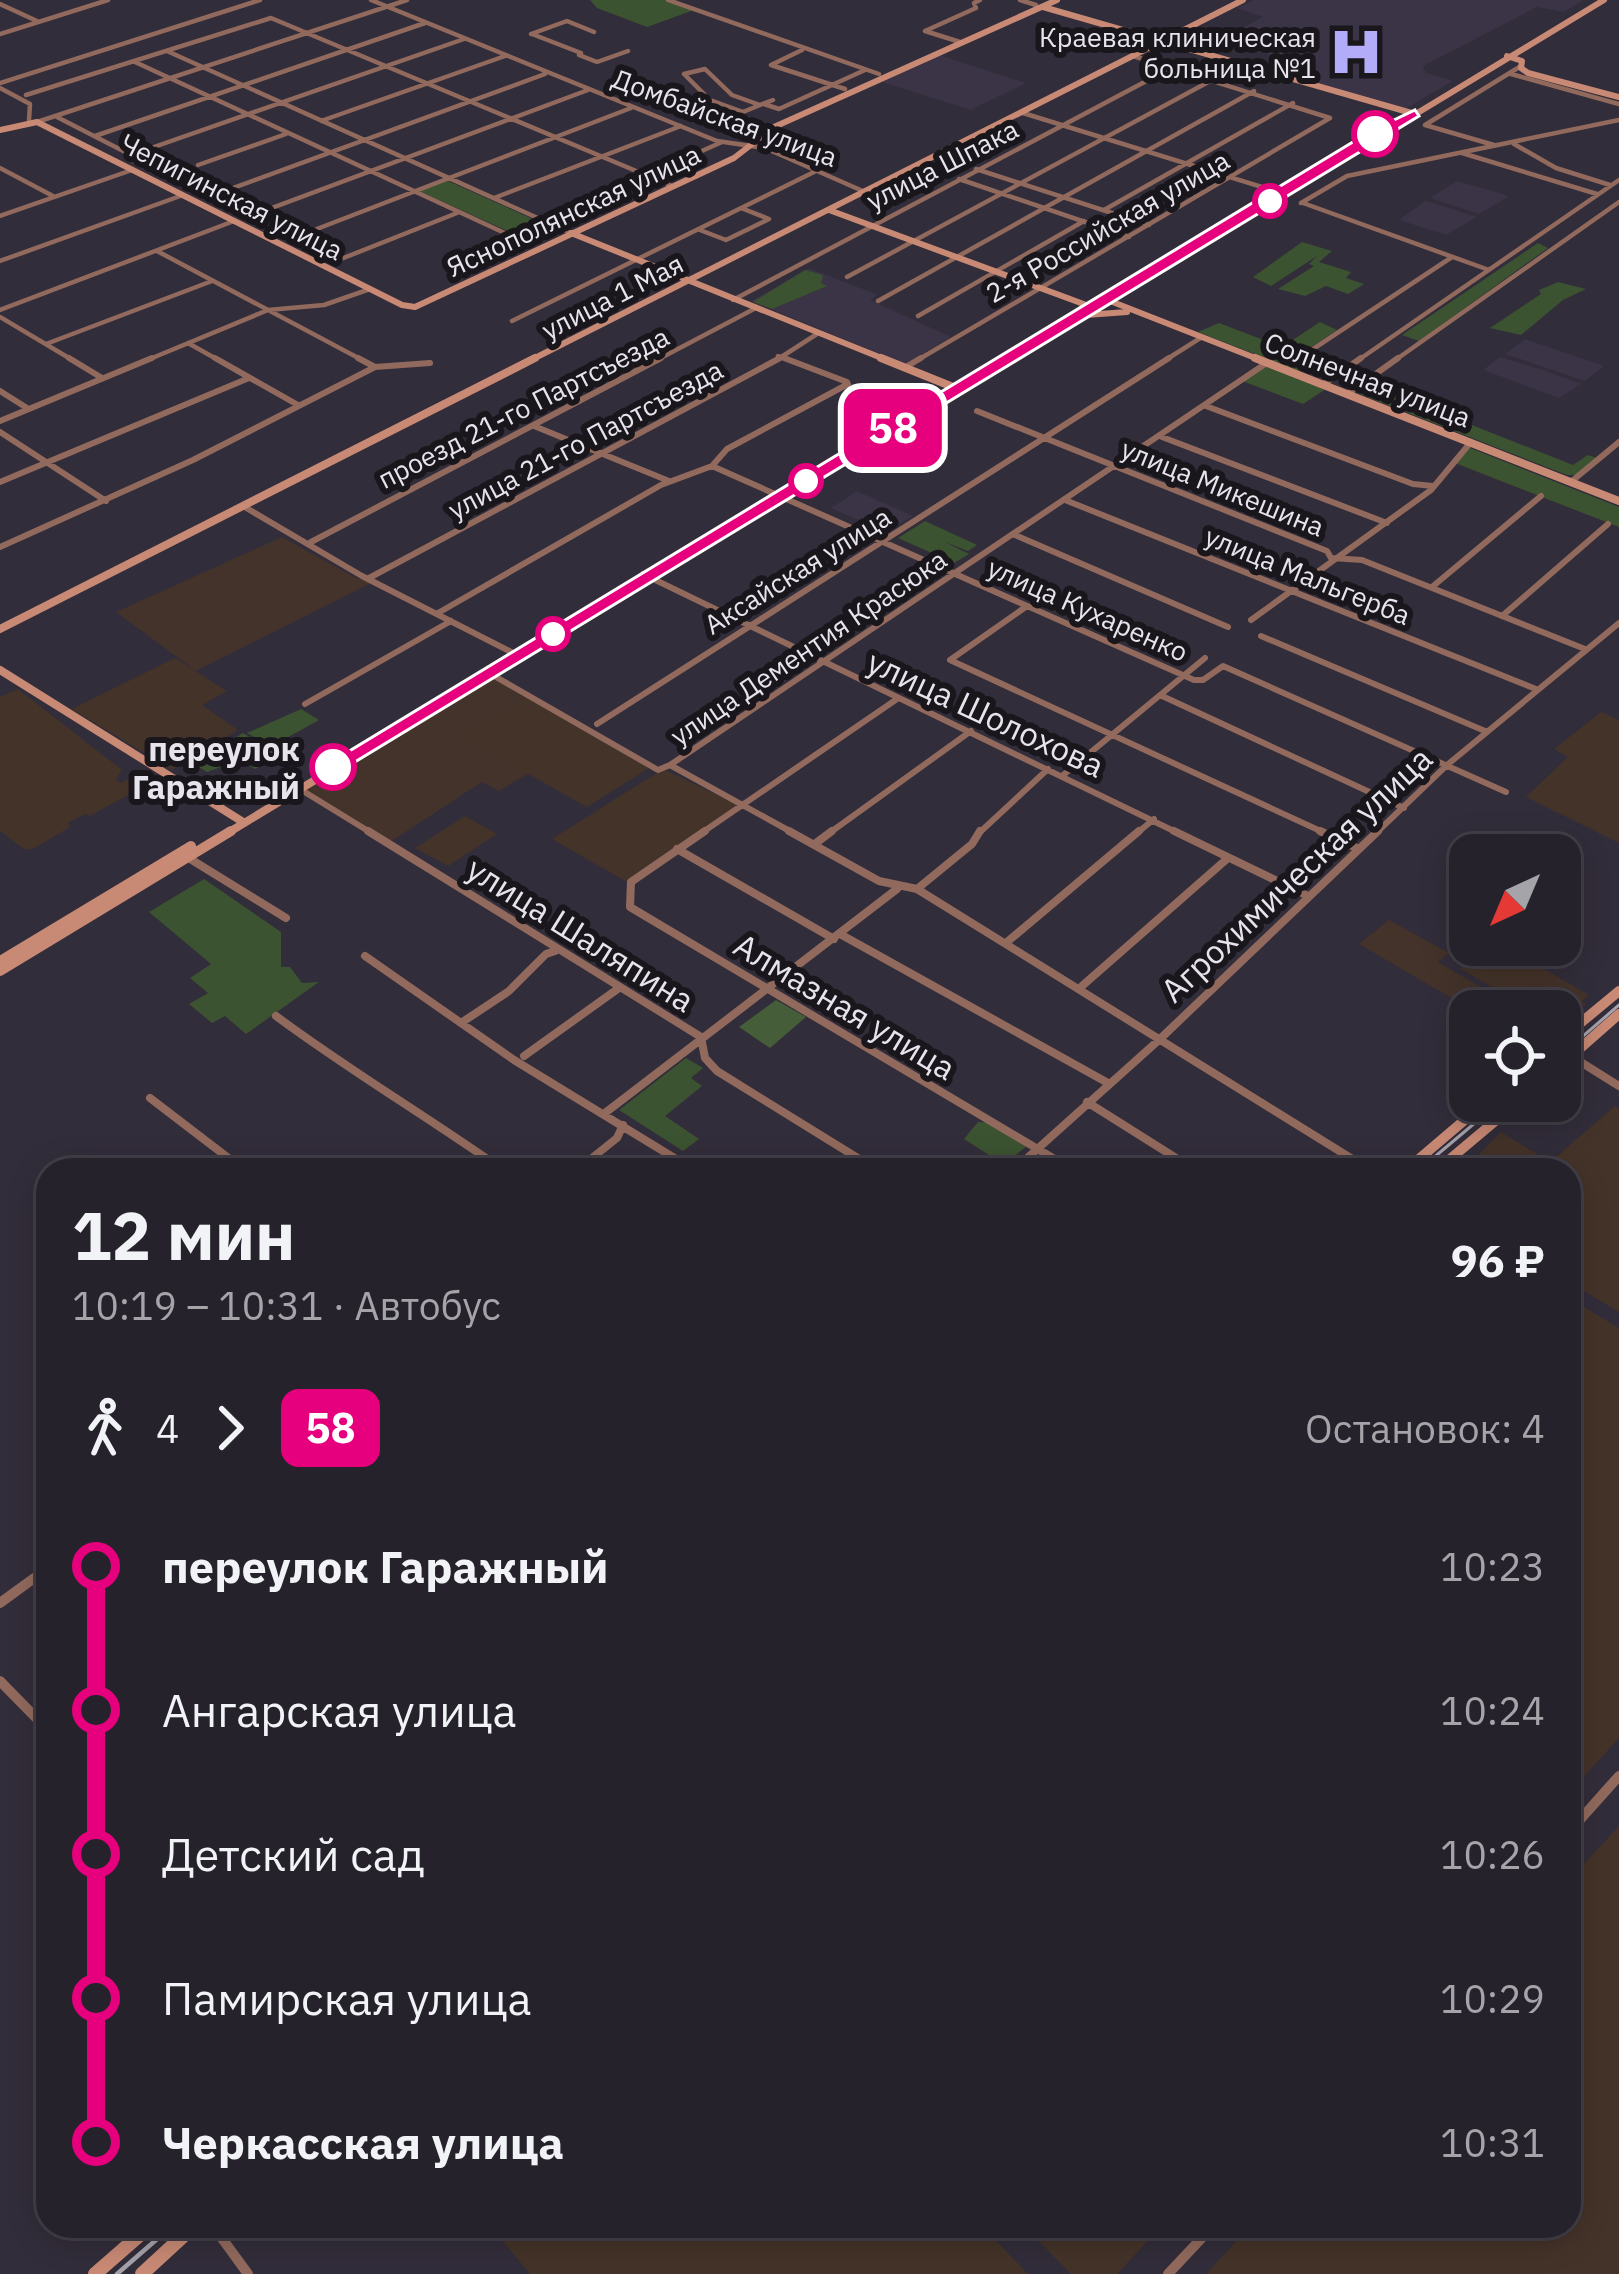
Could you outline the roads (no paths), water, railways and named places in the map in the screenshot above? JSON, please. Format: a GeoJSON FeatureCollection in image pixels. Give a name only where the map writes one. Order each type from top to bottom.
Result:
{"type":"FeatureCollection","features":[{"type":"Feature","properties":{"kind":"street"},"geometry":{"type":"LineString","coordinates":[[0,34],[108,0]]}},
{"type":"Feature","properties":{"kind":"street"},"geometry":{"type":"LineString","coordinates":[[0,86],[260,0]]}},
{"type":"Feature","properties":{"kind":"street","name":"Домбайская улица"},"geometry":{"type":"LineString","coordinates":[[371,0],[681,126],[723,142],[765,148],[865,192]]}},
{"type":"Feature","properties":{"kind":"street"},"geometry":{"type":"LineString","coordinates":[[0,130],[56,116],[407,0]]}},
{"type":"Feature","properties":{"kind":"street"},"geometry":{"type":"LineString","coordinates":[[668,0],[879,74]]}},
{"type":"Feature","properties":{"kind":"street"},"geometry":{"type":"LineString","coordinates":[[957,41],[926,32],[976,8],[974,3],[980,0]]}},
{"type":"Feature","properties":{"kind":"street"},"geometry":{"type":"LineString","coordinates":[[1020,0],[1413,113]]}},
{"type":"Feature","properties":{"kind":"street"},"geometry":{"type":"LineString","coordinates":[[771,126],[845,89],[1054,0],[1061,13]]}},
{"type":"Feature","properties":{"kind":"street","name":"улица 1 Мая"},"geometry":{"type":"LineString","coordinates":[[0,628],[1244,0]]}},
{"type":"Feature","properties":{"kind":"street"},"geometry":{"type":"LineString","coordinates":[[0,971],[240,820],[1600,0]]}},
{"type":"Feature","properties":{"kind":"street"},"geometry":{"type":"LineString","coordinates":[[0,4],[38,21]]}},
{"type":"Feature","properties":{"kind":"street"},"geometry":{"type":"LineString","coordinates":[[238,6],[262,19]]}},
{"type":"Feature","properties":{"kind":"street"},"geometry":{"type":"LineString","coordinates":[[26,95],[271,18],[672,186]]}},
{"type":"Feature","properties":{"kind":"street"},"geometry":{"type":"LineString","coordinates":[[594,32],[567,21],[531,34],[597,62],[628,51]]}},
{"type":"Feature","properties":{"kind":"street"},"geometry":{"type":"LineString","coordinates":[[95,136],[427,23]]}},
{"type":"Feature","properties":{"kind":"street"},"geometry":{"type":"LineString","coordinates":[[56,116],[131,154],[466,39]]}},
{"type":"Feature","properties":{"kind":"street"},"geometry":{"type":"LineString","coordinates":[[771,126],[957,41]]}},
{"type":"Feature","properties":{"kind":"street"},"geometry":{"type":"LineString","coordinates":[[806,49],[771,65],[845,89]]}},
{"type":"Feature","properties":{"kind":"street"},"geometry":{"type":"LineString","coordinates":[[165,50],[634,261],[955,388]]}},
{"type":"Feature","properties":{"kind":"street"},"geometry":{"type":"LineString","coordinates":[[1496,146],[1426,125],[1521,66],[1523,62],[1507,55]]}},
{"type":"Feature","properties":{"kind":"street"},"geometry":{"type":"LineString","coordinates":[[1507,55],[1527,61],[1528,70],[1619,99]]}},
{"type":"Feature","properties":{"kind":"street"},"geometry":{"type":"LineString","coordinates":[[321,121],[507,56]]}},
{"type":"Feature","properties":{"kind":"street"},"geometry":{"type":"LineString","coordinates":[[1133,56],[1294,103]]}},
{"type":"Feature","properties":{"kind":"street"},"geometry":{"type":"LineString","coordinates":[[132,61],[509,236]]}},
{"type":"Feature","properties":{"kind":"street"},"geometry":{"type":"LineString","coordinates":[[1521,66],[1531,74],[1619,99]]}},
{"type":"Feature","properties":{"kind":"street","name":"улица Шпака"},"geometry":{"type":"LineString","coordinates":[[732,300],[1172,67]]}},
{"type":"Feature","properties":{"kind":"street"},"geometry":{"type":"LineString","coordinates":[[773,100],[762,105],[743,112],[710,100],[684,74],[705,69],[732,95],[762,105],[779,109],[866,70]]}},
{"type":"Feature","properties":{"kind":"street"},"geometry":{"type":"LineString","coordinates":[[214,195],[548,72]]}},
{"type":"Feature","properties":{"kind":"street"},"geometry":{"type":"LineString","coordinates":[[1511,74],[1619,99]]}},
{"type":"Feature","properties":{"kind":"street"},"geometry":{"type":"LineString","coordinates":[[847,277],[1213,79]]}},
{"type":"Feature","properties":{"kind":"street"},"geometry":{"type":"LineString","coordinates":[[0,86],[30,104],[33,121]]}},
{"type":"Feature","properties":{"kind":"street"},"geometry":{"type":"LineString","coordinates":[[253,215],[590,90]]}},
{"type":"Feature","properties":{"kind":"street"},"geometry":{"type":"LineString","coordinates":[[878,301],[1254,91]]}},
{"type":"Feature","properties":{"kind":"street"},"geometry":{"type":"LineString","coordinates":[[1104,210],[1294,103]]}},
{"type":"Feature","properties":{"kind":"street","name":"2-я Российская улица"},"geometry":{"type":"LineString","coordinates":[[904,368],[1330,118],[1294,103]]}},
{"type":"Feature","properties":{"kind":"street"},"geometry":{"type":"LineString","coordinates":[[296,237],[636,106]]}},
{"type":"Feature","properties":{"kind":"street"},"geometry":{"type":"LineString","coordinates":[[1023,112],[1279,192]]}},
{"type":"Feature","properties":{"kind":"street"},"geometry":{"type":"LineString","coordinates":[[955,388],[1413,113]]}},
{"type":"Feature","properties":{"kind":"street"},"geometry":{"type":"LineString","coordinates":[[1489,269],[1301,203],[1347,176],[1619,120]]}},
{"type":"Feature","properties":{"kind":"street","name":"Чепигинская улица"},"geometry":{"type":"LineString","coordinates":[[33,121],[136,167],[182,195],[407,307]]}},
{"type":"Feature","properties":{"kind":"street"},"geometry":{"type":"LineString","coordinates":[[493,198],[681,126]]}},
{"type":"Feature","properties":{"kind":"street","name":"Яснополянская улица"},"geometry":{"type":"LineString","coordinates":[[407,307],[430,302],[734,158],[771,126]]}},
{"type":"Feature","properties":{"kind":"street"},"geometry":{"type":"LineString","coordinates":[[199,165],[287,133]]}},
{"type":"Feature","properties":{"kind":"street","name":"Яснополянская улица"},"geometry":{"type":"LineString","coordinates":[[646,176],[723,142]]}},
{"type":"Feature","properties":{"kind":"street"},"geometry":{"type":"LineString","coordinates":[[1511,142],[1556,168],[1611,185]]}},
{"type":"Feature","properties":{"kind":"street"},"geometry":{"type":"LineString","coordinates":[[1460,153],[1598,195]]}},
{"type":"Feature","properties":{"kind":"street"},"geometry":{"type":"LineString","coordinates":[[0,216],[136,167],[128,158],[131,154]]}},
{"type":"Feature","properties":{"kind":"street"},"geometry":{"type":"LineString","coordinates":[[0,168],[54,197]]}},
{"type":"Feature","properties":{"kind":"street"},"geometry":{"type":"LineString","coordinates":[[976,169],[1150,226]]}},
{"type":"Feature","properties":{"kind":"street"},"geometry":{"type":"LineString","coordinates":[[512,321],[817,171]]}},
{"type":"Feature","properties":{"kind":"street"},"geometry":{"type":"LineString","coordinates":[[959,179],[1131,237]]}},
{"type":"Feature","properties":{"kind":"street"},"geometry":{"type":"LineString","coordinates":[[1324,384],[1619,180]]}},
{"type":"Feature","properties":{"kind":"street"},"geometry":{"type":"LineString","coordinates":[[0,261],[182,195]]}},
{"type":"Feature","properties":{"kind":"street"},"geometry":{"type":"LineString","coordinates":[[1348,393],[1619,202]]}},
{"type":"Feature","properties":{"kind":"street"},"geometry":{"type":"LineString","coordinates":[[699,230],[726,240],[769,219],[741,208]]}},
{"type":"Feature","properties":{"kind":"street"},"geometry":{"type":"LineString","coordinates":[[829,210],[1089,305]]}},
{"type":"Feature","properties":{"kind":"street"},"geometry":{"type":"LineString","coordinates":[[341,259],[458,212]]}},
{"type":"Feature","properties":{"kind":"street"},"geometry":{"type":"LineString","coordinates":[[0,314],[235,221]]}},
{"type":"Feature","properties":{"kind":"street"},"geometry":{"type":"LineString","coordinates":[[918,316],[1084,221]]}},
{"type":"Feature","properties":{"kind":"street"},"geometry":{"type":"LineString","coordinates":[[1532,240],[1555,247]]}},
{"type":"Feature","properties":{"kind":"street"},"geometry":{"type":"LineString","coordinates":[[157,251],[375,367]]}},
{"type":"Feature","properties":{"kind":"street"},"geometry":{"type":"LineString","coordinates":[[1361,384],[1301,357],[1452,257]]}},
{"type":"Feature","properties":{"kind":"street"},"geometry":{"type":"LineString","coordinates":[[46,344],[212,281]]}},
{"type":"Feature","properties":{"kind":"street"},"geometry":{"type":"LineString","coordinates":[[0,421],[268,310],[324,305],[370,289]]}},
{"type":"Feature","properties":{"kind":"street","name":"Солнечная улица"},"geometry":{"type":"LineString","coordinates":[[1104,299],[1619,501]]}},
{"type":"Feature","properties":{"kind":"street","name":"проезд 21-го Партсъезда"},"geometry":{"type":"LineString","coordinates":[[311,542],[754,309]]}},
{"type":"Feature","properties":{"kind":"street"},"geometry":{"type":"LineString","coordinates":[[1077,318],[1107,311],[1148,316]]}},
{"type":"Feature","properties":{"kind":"street"},"geometry":{"type":"LineString","coordinates":[[0,314],[102,378]]}},
{"type":"Feature","properties":{"kind":"street","name":"улица 21-го Партсъезда"},"geometry":{"type":"LineString","coordinates":[[369,578],[817,334]]}},
{"type":"Feature","properties":{"kind":"street"},"geometry":{"type":"LineString","coordinates":[[1394,335],[1418,344]]}},
{"type":"Feature","properties":{"kind":"street","name":"Аксайская улица"},"geometry":{"type":"LineString","coordinates":[[597,724],[1202,337]]}},
{"type":"Feature","properties":{"kind":"street"},"geometry":{"type":"LineString","coordinates":[[188,343],[299,406]]}},
{"type":"Feature","properties":{"kind":"street"},"geometry":{"type":"LineString","coordinates":[[439,613],[671,482],[712,466],[727,449],[848,384],[778,356]]}},
{"type":"Feature","properties":{"kind":"street","name":"улица Дементия Красюка"},"geometry":{"type":"LineString","coordinates":[[670,765],[1268,362]]}},
{"type":"Feature","properties":{"kind":"street"},"geometry":{"type":"LineString","coordinates":[[0,547],[106,501],[375,367],[430,363]]}},
{"type":"Feature","properties":{"kind":"street"},"geometry":{"type":"LineString","coordinates":[[0,482],[249,378]]}},
{"type":"Feature","properties":{"kind":"street"},"geometry":{"type":"LineString","coordinates":[[0,391],[28,409]]}},
{"type":"Feature","properties":{"kind":"street"},"geometry":{"type":"LineString","coordinates":[[1206,406],[1413,484],[1435,486]]}},
{"type":"Feature","properties":{"kind":"street","name":"улица Микешина"},"geometry":{"type":"LineString","coordinates":[[977,411],[1327,551],[1330,558],[1362,560],[1585,649]]}},
{"type":"Feature","properties":{"kind":"street"},"geometry":{"type":"LineString","coordinates":[[534,426],[671,482]]}},
{"type":"Feature","properties":{"kind":"street"},"geometry":{"type":"LineString","coordinates":[[0,432],[106,501]]}},
{"type":"Feature","properties":{"kind":"street"},"geometry":{"type":"LineString","coordinates":[[1161,436],[1383,521]]}},
{"type":"Feature","properties":{"kind":"street"},"geometry":{"type":"LineString","coordinates":[[1251,620],[1330,558],[1435,486],[1472,441]]}},
{"type":"Feature","properties":{"kind":"street"},"geometry":{"type":"LineString","coordinates":[[1572,482],[1619,442]]}},
{"type":"Feature","properties":{"kind":"street","name":"улица Кухаренко"},"geometry":{"type":"LineString","coordinates":[[712,466],[1183,676],[1203,680],[1223,666],[1506,792]]}},
{"type":"Feature","properties":{"kind":"street"},"geometry":{"type":"LineString","coordinates":[[1431,588],[1541,496]]}},
{"type":"Feature","properties":{"kind":"street","name":"улица Мальгерба"},"geometry":{"type":"LineString","coordinates":[[1065,500],[1536,689]]}},
{"type":"Feature","properties":{"kind":"street"},"geometry":{"type":"LineString","coordinates":[[243,506],[311,542],[316,550],[515,654]]}},
{"type":"Feature","properties":{"kind":"street"},"geometry":{"type":"LineString","coordinates":[[1502,616],[1608,524]]}},
{"type":"Feature","properties":{"kind":"street"},"geometry":{"type":"LineString","coordinates":[[1013,534],[1228,627]]}},
{"type":"Feature","properties":{"kind":"street","name":"улица Шолохова"},"geometry":{"type":"LineString","coordinates":[[645,575],[1308,896]]}},
{"type":"Feature","properties":{"kind":"street"},"geometry":{"type":"LineString","coordinates":[[1028,605],[950,661],[1359,849]]}},
{"type":"Feature","properties":{"kind":"street"},"geometry":{"type":"LineString","coordinates":[[304,704],[452,620]]}},
{"type":"Feature","properties":{"kind":"street","name":"Агрохимическая улица"},"geometry":{"type":"LineString","coordinates":[[1026,1158],[1160,1039],[1447,765],[1619,622]]}},
{"type":"Feature","properties":{"kind":"street"},"geometry":{"type":"LineString","coordinates":[[1261,636],[1485,731]]}},
{"type":"Feature","properties":{"kind":"street"},"geometry":{"type":"LineString","coordinates":[[0,962],[515,654]]}},
{"type":"Feature","properties":{"kind":"street"},"geometry":{"type":"LineString","coordinates":[[1062,776],[1205,658]]}},
{"type":"Feature","properties":{"kind":"street"},"geometry":{"type":"LineString","coordinates":[[0,670],[240,820]]}},
{"type":"Feature","properties":{"kind":"street"},"geometry":{"type":"LineString","coordinates":[[488,673],[658,770],[670,765],[898,889],[917,889],[1082,986],[1351,1158]]}},
{"type":"Feature","properties":{"kind":"street"},"geometry":{"type":"LineString","coordinates":[[1160,695],[1404,808]]}},
{"type":"Feature","properties":{"kind":"street"},"geometry":{"type":"LineString","coordinates":[[897,698],[677,849],[1108,1083]]}},
{"type":"Feature","properties":{"kind":"street"},"geometry":{"type":"LineString","coordinates":[[814,844],[970,731]]}},
{"type":"Feature","properties":{"kind":"street"},"geometry":{"type":"LineString","coordinates":[[917,889],[972,844],[986,823],[1007,811],[1017,794],[1048,770]]}},
{"type":"Feature","properties":{"kind":"street","name":"улица Шаляпина"},"geometry":{"type":"LineString","coordinates":[[303,791],[700,1036],[705,1058],[718,1071],[859,1158]]}},
{"type":"Feature","properties":{"kind":"street"},"geometry":{"type":"LineString","coordinates":[[1007,941],[1154,819]]}},
{"type":"Feature","properties":{"kind":"street","name":"Алмазная улица"},"geometry":{"type":"LineString","coordinates":[[677,849],[631,882],[630,907],[1053,1158]]}},
{"type":"Feature","properties":{"kind":"street"},"geometry":{"type":"LineString","coordinates":[[187,857],[286,918]]}},
{"type":"Feature","properties":{"kind":"street"},"geometry":{"type":"LineString","coordinates":[[1082,986],[1228,858]]}},
{"type":"Feature","properties":{"kind":"street"},"geometry":{"type":"LineString","coordinates":[[605,1113],[898,889]]}},
{"type":"Feature","properties":{"kind":"street"},"geometry":{"type":"LineString","coordinates":[[461,1023],[509,991],[546,953],[556,950]]}},
{"type":"Feature","properties":{"kind":"street"},"geometry":{"type":"LineString","coordinates":[[364,956],[567,1094],[675,1158]]}},
{"type":"Feature","properties":{"kind":"street"},"geometry":{"type":"LineString","coordinates":[[524,1056],[619,988]]}},
{"type":"Feature","properties":{"kind":"street"},"geometry":{"type":"LineString","coordinates":[[1581,1023],[1619,991]]}},
{"type":"Feature","properties":{"kind":"street"},"geometry":{"type":"LineString","coordinates":[[1581,1045],[1619,1014]]}},
{"type":"Feature","properties":{"kind":"street"},"geometry":{"type":"LineString","coordinates":[[276,1016],[358,1077],[392,1093],[486,1158]]}},
{"type":"Feature","properties":{"kind":"street"},"geometry":{"type":"LineString","coordinates":[[1581,1033],[1591,1038]]}},
{"type":"Feature","properties":{"kind":"street"},"geometry":{"type":"LineString","coordinates":[[1581,1066],[1619,1086]]}},
{"type":"Feature","properties":{"kind":"street"},"geometry":{"type":"LineString","coordinates":[[150,1098],[228,1158]]}},
{"type":"Feature","properties":{"kind":"street"},"geometry":{"type":"LineString","coordinates":[[1088,1102],[1176,1158]]}},
{"type":"Feature","properties":{"kind":"street"},"geometry":{"type":"LineString","coordinates":[[1420,1158],[1462,1122]]}},
{"type":"Feature","properties":{"kind":"street"},"geometry":{"type":"LineString","coordinates":[[1451,1158],[1494,1122]]}},
{"type":"Feature","properties":{"kind":"street"},"geometry":{"type":"LineString","coordinates":[[592,1158],[617,1138],[623,1125]]}},
{"type":"Feature","properties":{"kind":"street"},"geometry":{"type":"LineString","coordinates":[[0,1603],[36,1577]]}},
{"type":"Feature","properties":{"kind":"street"},"geometry":{"type":"LineString","coordinates":[[0,1681],[36,1718]]}},
{"type":"Feature","properties":{"kind":"street"},"geometry":{"type":"LineString","coordinates":[[1581,1819],[1619,1776]]}},
{"type":"Feature","properties":{"kind":"street"},"geometry":{"type":"LineString","coordinates":[[95,2274],[136,2238]]}},
{"type":"Feature","properties":{"kind":"street"},"geometry":{"type":"LineString","coordinates":[[142,2274],[180,2238]]}},
{"type":"Feature","properties":{"kind":"street"},"geometry":{"type":"LineString","coordinates":[[222,2238],[248,2274]]}},
{"type":"Feature","properties":{"kind":"street"},"geometry":{"type":"LineString","coordinates":[[1168,2274],[1202,2238]]}},
{"type":"Feature","properties":{"kind":"tram line"},"geometry":{"type":"LineString","coordinates":[[1581,1038],[1619,1005]]}},
{"type":"Feature","properties":{"kind":"tram line"},"geometry":{"type":"LineString","coordinates":[[1433,1158],[1476,1122]]}},
{"type":"Feature","properties":{"kind":"tram line"},"geometry":{"type":"LineString","coordinates":[[117,2274],[158,2238]]}},
{"type":"Feature","properties":{"kind":"place","name":"Краевая клиническая больница №1"},"geometry":{"type":"Point","coordinates":[1356,52]}},
{"type":"Feature","properties":{"kind":"place","name":"переулок Гаражный"},"geometry":{"type":"Point","coordinates":[333,767]}}]}
